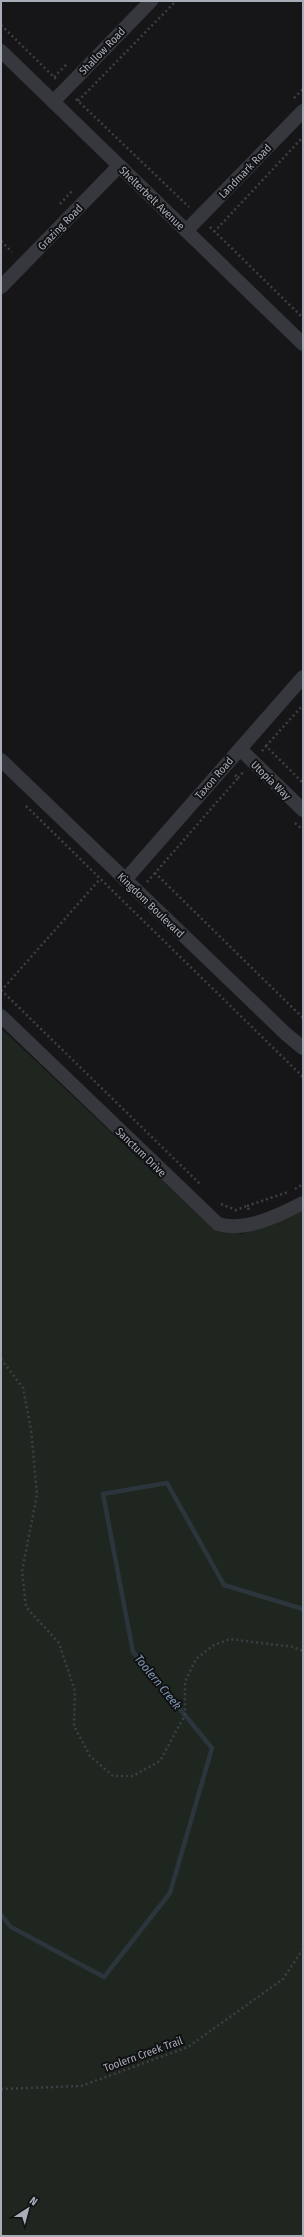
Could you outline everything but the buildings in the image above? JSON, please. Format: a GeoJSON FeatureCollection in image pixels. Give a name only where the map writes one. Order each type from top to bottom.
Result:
{"type":"FeatureCollection","features":[{"type":"Feature","properties":{"kind":"street","name":"Shallow Road"},"geometry":{"type":"LineString","coordinates":[[53,102],[151,1]]}},
{"type":"Feature","properties":{"kind":"street","name":"Shelterbelt Avenue"},"geometry":{"type":"LineString","coordinates":[[1,51],[303,344]]}},
{"type":"Feature","properties":{"kind":"street","name":"Landmark Road"},"geometry":{"type":"LineString","coordinates":[[186,231],[303,111]]}},
{"type":"Feature","properties":{"kind":"street","name":"Grazing Road"},"geometry":{"type":"LineString","coordinates":[[4,278],[119,166]]}},
{"type":"Feature","properties":{"kind":"street","name":"Taxon Road"},"geometry":{"type":"LineString","coordinates":[[125,880],[303,677]]}},
{"type":"Feature","properties":{"kind":"street","name":"Utopia Way"},"geometry":{"type":"LineString","coordinates":[[240,749],[303,810]]}},
{"type":"Feature","properties":{"kind":"street","name":"Kingdom Boulevard"},"geometry":{"type":"LineString","coordinates":[[1,760],[286,1034],[303,1048]]}},
{"type":"Feature","properties":{"kind":"street","name":"Sanctum Drive"},"geometry":{"type":"LineString","coordinates":[[2,1017],[218,1224],[236,1227],[253,1223],[288,1211],[303,1203]]}},
{"type":"Feature","properties":{"kind":"path"},"geometry":{"type":"LineString","coordinates":[[78,101],[176,1]]}},
{"type":"Feature","properties":{"kind":"path"},"geometry":{"type":"LineString","coordinates":[[1,25],[303,318]]}},
{"type":"Feature","properties":{"kind":"path"},"geometry":{"type":"LineString","coordinates":[[202,246],[214,231],[303,137]]}},
{"type":"Feature","properties":{"kind":"path"},"geometry":{"type":"LineString","coordinates":[[1,241],[12,252]]}},
{"type":"Feature","properties":{"kind":"path"},"geometry":{"type":"LineString","coordinates":[[266,746],[303,704]]}},
{"type":"Feature","properties":{"kind":"path"},"geometry":{"type":"LineString","coordinates":[[23,804],[303,1076]]}},
{"type":"Feature","properties":{"kind":"path"},"geometry":{"type":"LineString","coordinates":[[155,873],[303,1018]]}},
{"type":"Feature","properties":{"kind":"path"},"geometry":{"type":"LineString","coordinates":[[100,879],[1,990],[205,1189]]}},
{"type":"Feature","properties":{"kind":"path"},"geometry":{"type":"LineString","coordinates":[[219,1202],[223,1206],[236,1210],[290,1192],[303,1184]]}},
{"type":"Feature","properties":{"kind":"path"},"geometry":{"type":"LineString","coordinates":[[247,1206],[253,1223]]}},
{"type":"Feature","properties":{"kind":"path"},"geometry":{"type":"LineString","coordinates":[[1,1359],[23,1388],[31,1429],[37,1495],[22,1571],[26,1607],[59,1643],[75,1691],[74,1726],[90,1756],[113,1776],[133,1776],[160,1761],[185,1715],[185,1682],[196,1659],[214,1645],[230,1639],[293,1647],[303,1651]]}},
{"type":"Feature","properties":{"kind":"path","name":"Toolern Creek Trail"},"geometry":{"type":"LineString","coordinates":[[1,2089],[81,2086],[188,2048],[283,1979],[303,1949]]}},
{"type":"Feature","properties":{"kind":"shaded area"},"geometry":{"type":"Polygon","coordinates":[[[3,1030],[213,1229],[242,1234],[303,1207],[303,2236],[1,2236],[1,1033],[3,1030]]]}},
{"type":"Feature","properties":{"kind":"waterway","name":"Toolern Creek"},"geometry":{"type":"LineString","coordinates":[[1,1915],[11,1927],[104,1977],[170,1893],[212,1748],[133,1652],[103,1494],[167,1483],[224,1585],[303,1609]]}}]}
